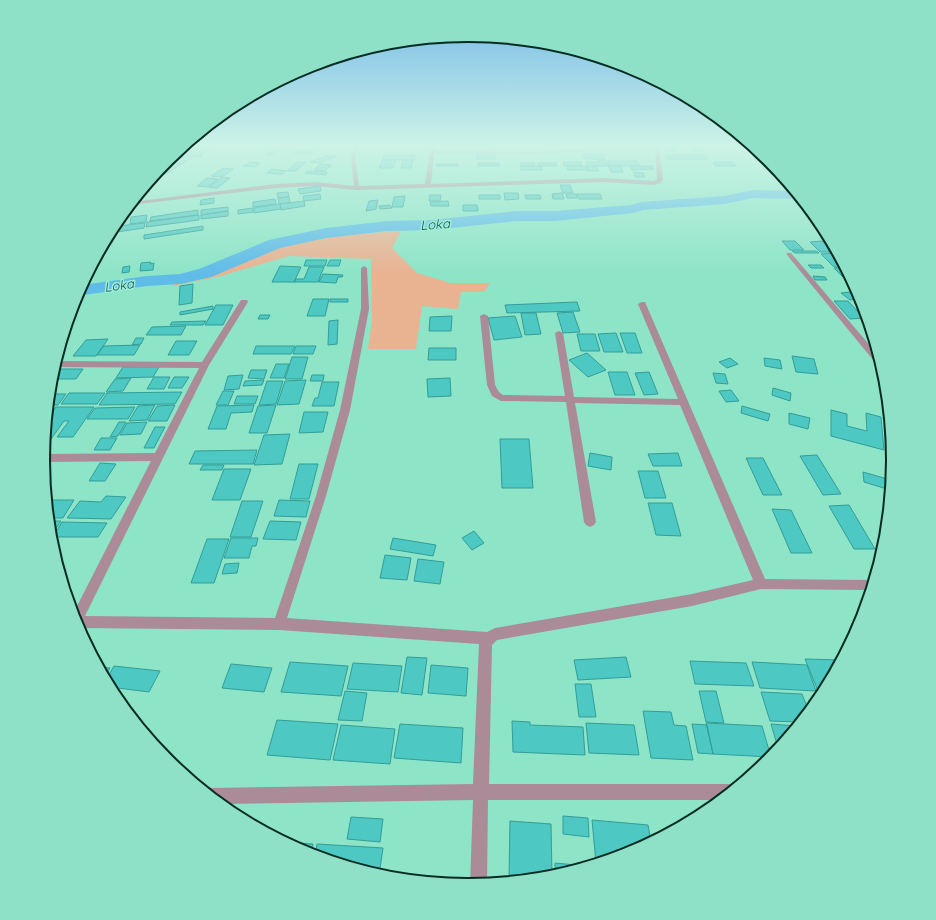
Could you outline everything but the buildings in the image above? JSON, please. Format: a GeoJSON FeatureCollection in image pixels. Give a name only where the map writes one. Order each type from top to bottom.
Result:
{"type":"FeatureCollection","features":[{"type":"Feature","properties":{"kind":"street"},"geometry":{"type":"LineString","coordinates":[[138,203],[260,188]]}},
{"type":"Feature","properties":{"kind":"street"},"geometry":{"type":"LineString","coordinates":[[789,254],[872,354]]}},
{"type":"Feature","properties":{"kind":"street"},"geometry":{"type":"LineString","coordinates":[[279,624],[321,496],[345,410],[365,309],[364,268]]}},
{"type":"Feature","properties":{"kind":"street"},"geometry":{"type":"LineString","coordinates":[[79,613],[205,365],[244,302]]}},
{"type":"Feature","properties":{"kind":"street"},"geometry":{"type":"LineString","coordinates":[[642,304],[761,584]]}},
{"type":"Feature","properties":{"kind":"street"},"geometry":{"type":"LineString","coordinates":[[484,316],[491,385],[494,394],[500,398],[684,402]]}},
{"type":"Feature","properties":{"kind":"street"},"geometry":{"type":"LineString","coordinates":[[558,333],[590,522]]}},
{"type":"Feature","properties":{"kind":"street"},"geometry":{"type":"LineString","coordinates":[[61,364],[205,365]]}},
{"type":"Feature","properties":{"kind":"street"},"geometry":{"type":"LineString","coordinates":[[50,458],[158,457]]}},
{"type":"Feature","properties":{"kind":"street"},"geometry":{"type":"LineString","coordinates":[[83,622],[279,624],[488,638],[495,634],[692,600],[761,584],[867,585]]}},
{"type":"Feature","properties":{"kind":"street"},"geometry":{"type":"LineString","coordinates":[[478,878],[482,792],[485,645],[488,638]]}},
{"type":"Feature","properties":{"kind":"street"},"geometry":{"type":"LineString","coordinates":[[219,796],[482,792],[722,792]]}},
{"type":"Feature","properties":{"kind":"shaded area"},"geometry":{"type":"Polygon","coordinates":[[[401,231],[392,248],[417,273],[451,283],[490,283],[484,292],[461,292],[458,309],[422,306],[416,349],[368,349],[372,320],[371,259],[289,256],[221,276],[173,286],[175,277],[194,273],[263,248],[331,236],[401,231]]]}},
{"type":"Feature","properties":{"kind":"waterway","name":"Loka"},"geometry":{"type":"LineString","coordinates":[[86,290],[147,281],[180,279],[205,273],[275,244],[326,233],[387,226],[432,225],[516,216],[555,216],[633,209],[641,206],[724,200],[753,194],[791,195]]}}]}
